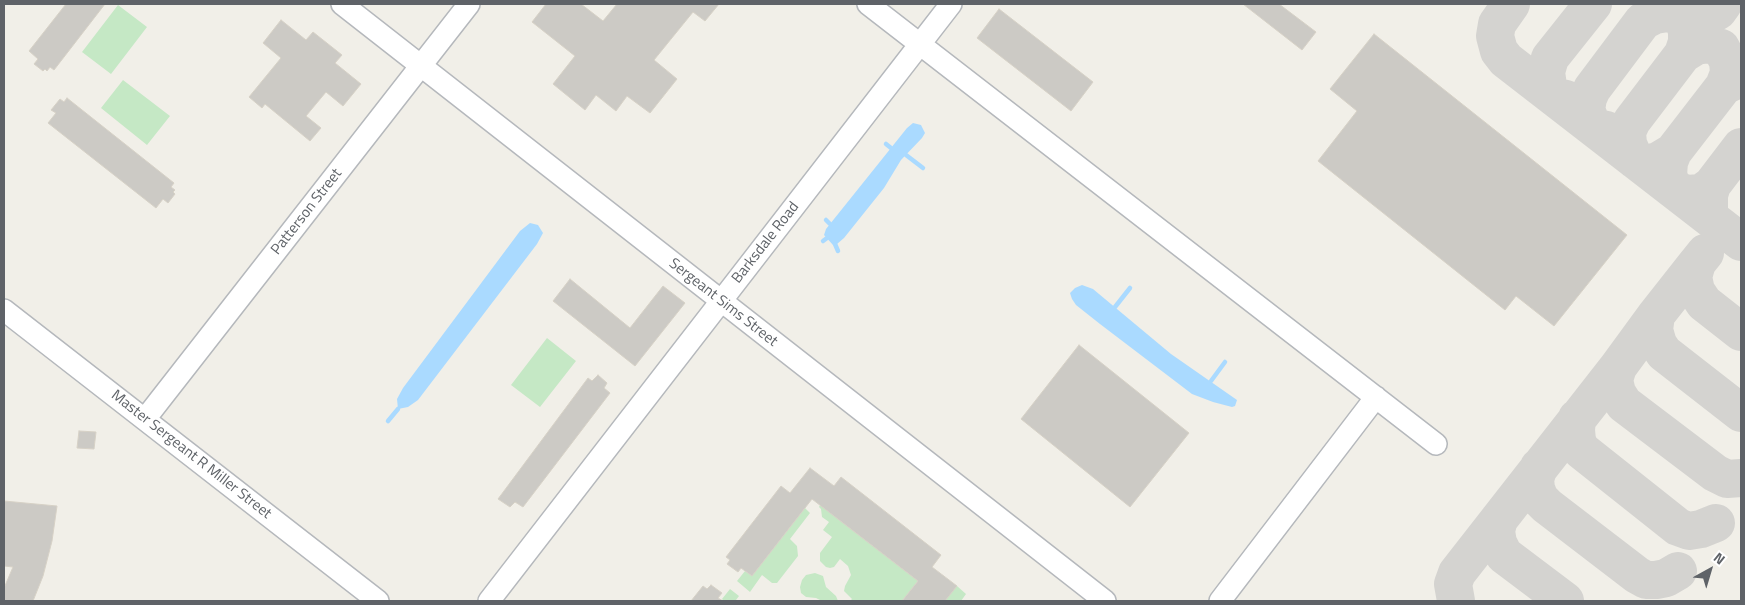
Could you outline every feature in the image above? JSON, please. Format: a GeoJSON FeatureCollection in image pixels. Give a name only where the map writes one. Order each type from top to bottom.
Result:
{"type":"FeatureCollection","features":[{"type":"Feature","properties":{"kind":"street","name":"Sergeant Sims Street"},"geometry":{"type":"LineString","coordinates":[[342,4],[1105,601]]}},
{"type":"Feature","properties":{"kind":"street","name":"Patterson Street"},"geometry":{"type":"LineString","coordinates":[[145,419],[469,4]]}},
{"type":"Feature","properties":{"kind":"street"},"geometry":{"type":"LineString","coordinates":[[868,4],[1436,444]]}},
{"type":"Feature","properties":{"kind":"street","name":"Barksdale Road"},"geometry":{"type":"LineString","coordinates":[[489,601],[951,4]]}},
{"type":"Feature","properties":{"kind":"street","name":"Master Sergeant R Miller Street"},"geometry":{"type":"LineString","coordinates":[[4,310],[378,601]]}},
{"type":"Feature","properties":{"kind":"street"},"geometry":{"type":"LineString","coordinates":[[1220,601],[1376,397]]}},
{"type":"Feature","properties":{"kind":"green space"},"geometry":{"type":"Polygon","coordinates":[[[118,5],[147,27],[111,74],[82,52],[118,5]]]}},
{"type":"Feature","properties":{"kind":"green space"},"geometry":{"type":"Polygon","coordinates":[[[123,80],[170,116],[147,145],[101,108],[123,80]]]}},
{"type":"Feature","properties":{"kind":"green space"},"geometry":{"type":"Polygon","coordinates":[[[547,338],[576,361],[540,407],[511,385],[547,338]]]}},
{"type":"Feature","properties":{"kind":"green space"},"geometry":{"type":"Polygon","coordinates":[[[820,505],[918,581],[902,601],[850,601],[852,599],[844,591],[851,575],[848,566],[840,559],[834,567],[830,568],[820,561],[820,553],[832,537],[823,530],[829,522],[822,517],[820,505]]]}},
{"type":"Feature","properties":{"kind":"green space"},"geometry":{"type":"Polygon","coordinates":[[[805,508],[810,513],[790,539],[797,546],[798,556],[777,583],[772,583],[762,575],[750,592],[737,581],[745,571],[752,576],[805,508]]]}},
{"type":"Feature","properties":{"kind":"green space"},"geometry":{"type":"Polygon","coordinates":[[[815,573],[823,576],[826,587],[836,596],[838,601],[822,601],[806,597],[801,593],[802,580],[806,575],[815,573]]]}},
{"type":"Feature","properties":{"kind":"green space"},"geometry":{"type":"Polygon","coordinates":[[[957,586],[966,594],[961,601],[945,601],[957,586]]]}},
{"type":"Feature","properties":{"kind":"green space"},"geometry":{"type":"Polygon","coordinates":[[[730,589],[739,596],[737,601],[724,601],[722,599],[730,589]]]}},
{"type":"Feature","properties":{"kind":"water"},"geometry":{"type":"Polygon","coordinates":[[[913,123],[921,125],[925,133],[922,138],[901,160],[884,188],[844,238],[833,245],[824,235],[826,229],[913,123]]]}},
{"type":"Feature","properties":{"kind":"water"},"geometry":{"type":"Polygon","coordinates":[[[530,223],[538,225],[543,233],[537,244],[418,400],[408,407],[398,409],[397,399],[403,388],[520,231],[530,223]]]}},
{"type":"Feature","properties":{"kind":"water"},"geometry":{"type":"Polygon","coordinates":[[[1082,285],[1093,289],[1171,354],[1237,400],[1235,406],[1232,407],[1213,402],[1192,394],[1100,324],[1076,305],[1072,299],[1070,293],[1082,285]]]}},
{"type":"Feature","properties":{"kind":"building"},"geometry":{"type":"Polygon","coordinates":[[[66,4],[105,4],[54,70],[50,67],[47,71],[45,69],[43,71],[34,64],[38,59],[29,51],[66,4]]]}},
{"type":"Feature","properties":{"kind":"building"},"geometry":{"type":"Polygon","coordinates":[[[546,4],[581,4],[603,21],[617,4],[719,4],[705,21],[693,12],[654,60],[677,79],[650,113],[627,96],[616,111],[596,95],[585,110],[553,84],[575,56],[532,22],[546,4]]]}},
{"type":"Feature","properties":{"kind":"building"},"geometry":{"type":"Polygon","coordinates":[[[1243,4],[1279,4],[1316,32],[1302,50],[1243,4]]]}},
{"type":"Feature","properties":{"kind":"building"},"geometry":{"type":"Polygon","coordinates":[[[999,9],[1093,82],[1071,111],[977,38],[999,9]]]}},
{"type":"Feature","properties":{"kind":"building"},"geometry":{"type":"Polygon","coordinates":[[[281,20],[306,40],[313,32],[342,55],[335,63],[361,84],[343,106],[326,92],[306,116],[321,128],[310,141],[265,104],[262,108],[249,97],[281,58],[263,43],[281,20]]]}},
{"type":"Feature","properties":{"kind":"building"},"geometry":{"type":"Polygon","coordinates":[[[1374,34],[1627,235],[1554,326],[1516,296],[1505,310],[1318,161],[1357,111],[1330,89],[1374,34]]]}},
{"type":"Feature","properties":{"kind":"building"},"geometry":{"type":"Polygon","coordinates":[[[67,98],[174,183],[171,187],[175,190],[173,192],[175,194],[168,203],[163,199],[156,208],[48,123],[56,113],[51,110],[60,99],[64,102],[67,98]]]}},
{"type":"Feature","properties":{"kind":"building"},"geometry":{"type":"Polygon","coordinates":[[[570,279],[630,328],[663,286],[685,303],[635,366],[553,301],[570,279]]]}},
{"type":"Feature","properties":{"kind":"building"},"geometry":{"type":"Polygon","coordinates":[[[1079,345],[1189,433],[1130,507],[1021,419],[1079,345]]]}},
{"type":"Feature","properties":{"kind":"building"},"geometry":{"type":"Polygon","coordinates":[[[598,375],[607,383],[604,388],[610,393],[523,507],[515,502],[510,507],[498,499],[588,378],[592,381],[598,375]]]}},
{"type":"Feature","properties":{"kind":"building"},"geometry":{"type":"Polygon","coordinates":[[[79,431],[96,432],[94,449],[77,448],[79,431]]]}},
{"type":"Feature","properties":{"kind":"building"},"geometry":{"type":"Polygon","coordinates":[[[810,468],[834,486],[841,477],[941,555],[932,567],[957,586],[945,601],[902,601],[918,581],[812,499],[752,576],[741,568],[738,572],[727,564],[730,560],[726,557],[781,486],[790,493],[810,468]]]}},
{"type":"Feature","properties":{"kind":"building"},"geometry":{"type":"Polygon","coordinates":[[[4,501],[57,506],[52,541],[43,576],[33,601],[4,601],[4,588],[13,567],[4,566],[4,501]]]}},
{"type":"Feature","properties":{"kind":"building"},"geometry":{"type":"Polygon","coordinates":[[[711,585],[722,593],[718,598],[723,601],[691,601],[703,586],[707,589],[711,585]]]}},
{"type":"Feature","properties":{"kind":"waterway"},"geometry":{"type":"LineString","coordinates":[[886,144],[891,148]]}},
{"type":"Feature","properties":{"kind":"waterway"},"geometry":{"type":"LineString","coordinates":[[906,155],[923,168]]}},
{"type":"Feature","properties":{"kind":"waterway"},"geometry":{"type":"LineString","coordinates":[[826,220],[830,224]]}},
{"type":"Feature","properties":{"kind":"waterway"},"geometry":{"type":"LineString","coordinates":[[823,241],[827,238]]}},
{"type":"Feature","properties":{"kind":"waterway"},"geometry":{"type":"LineString","coordinates":[[835,244],[838,251]]}},
{"type":"Feature","properties":{"kind":"waterway"},"geometry":{"type":"LineString","coordinates":[[1115,307],[1130,288]]}},
{"type":"Feature","properties":{"kind":"waterway"},"geometry":{"type":"LineString","coordinates":[[1211,381],[1225,362]]}},
{"type":"Feature","properties":{"kind":"waterway"},"geometry":{"type":"LineString","coordinates":[[388,421],[398,409]]}},
{"type":"Feature","properties":{"kind":"taxiway"},"geometry":{"type":"LineString","coordinates":[[1511,4],[1497,24],[1495,36],[1499,51],[1506,60],[1741,242]]}},
{"type":"Feature","properties":{"kind":"taxiway"},"geometry":{"type":"LineString","coordinates":[[1566,99],[1553,96],[1548,86],[1546,72],[1550,58],[1593,4]]}},
{"type":"Feature","properties":{"kind":"taxiway"},"geometry":{"type":"LineString","coordinates":[[1675,4],[1680,16],[1698,19],[1718,11],[1723,4]]}},
{"type":"Feature","properties":{"kind":"taxiway"},"geometry":{"type":"LineString","coordinates":[[1607,130],[1593,127],[1586,110],[1588,98],[1592,89],[1643,21],[1655,15],[1667,13],[1680,16],[1687,29],[1687,42],[1683,54]]}},
{"type":"Feature","properties":{"kind":"taxiway"},"geometry":{"type":"LineString","coordinates":[[1673,152],[1658,161],[1649,163],[1635,160],[1628,144],[1627,132],[1632,121],[1683,54],[1696,46],[1708,44],[1721,48],[1728,61],[1729,73],[1724,86]]}},
{"type":"Feature","properties":{"kind":"taxiway"},"geometry":{"type":"LineString","coordinates":[[1712,185],[1701,193],[1687,194],[1673,189],[1668,175],[1669,162],[1673,152],[1724,86],[1741,78]]}},
{"type":"Feature","properties":{"kind":"taxiway"},"geometry":{"type":"LineString","coordinates":[[1709,209],[1709,195],[1712,185],[1741,147]]}},
{"type":"Feature","properties":{"kind":"taxiway"},"geometry":{"type":"LineString","coordinates":[[1705,253],[1697,263],[1693,277],[1696,291],[1704,303],[1741,332]]}},
{"type":"Feature","properties":{"kind":"taxiway"},"geometry":{"type":"LineString","coordinates":[[1697,263],[1656,315],[1654,330],[1658,344],[1664,353],[1741,413]]}},
{"type":"Feature","properties":{"kind":"taxiway"},"geometry":{"type":"LineString","coordinates":[[1656,315],[1618,367],[1614,380],[1617,393],[1624,404],[1715,473],[1727,479],[1741,478]]}},
{"type":"Feature","properties":{"kind":"taxiway"},"geometry":{"type":"LineString","coordinates":[[1456,601],[1453,584],[1457,573],[1618,367]]}},
{"type":"Feature","properties":{"kind":"taxiway"},"geometry":{"type":"LineString","coordinates":[[1577,418],[1577,441],[1581,450],[1678,527],[1689,531],[1716,523]]}},
{"type":"Feature","properties":{"kind":"taxiway"},"geometry":{"type":"LineString","coordinates":[[1539,467],[1535,479],[1540,499],[1637,575],[1646,580],[1656,580],[1666,578],[1678,571]]}},
{"type":"Feature","properties":{"kind":"taxiway"},"geometry":{"type":"LineString","coordinates":[[1499,519],[1496,531],[1498,543],[1504,555],[1565,601]]}}]}
